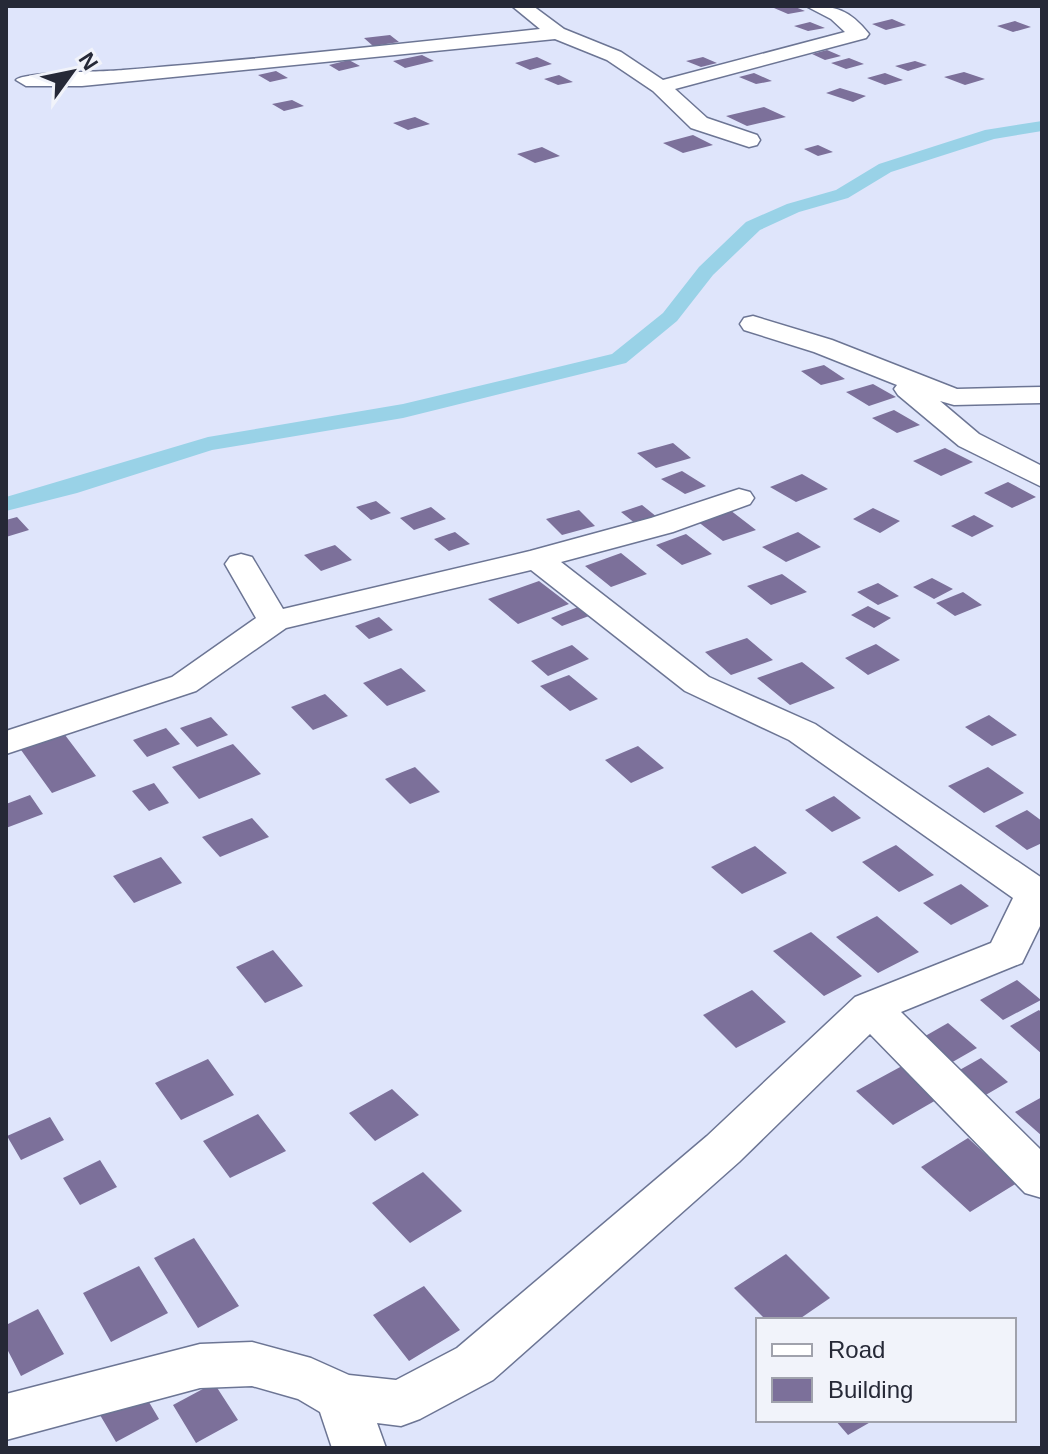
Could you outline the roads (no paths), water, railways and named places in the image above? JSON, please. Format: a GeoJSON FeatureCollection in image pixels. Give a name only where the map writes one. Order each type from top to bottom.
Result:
{"type":"FeatureCollection","features":[{"type":"Feature","properties":{"kind":"street"},"geometry":{"type":"LineString","coordinates":[[521,6],[557,33],[614,56],[660,87],[699,123],[749,140]]}},
{"type":"Feature","properties":{"kind":"street"},"geometry":{"type":"LineString","coordinates":[[660,87],[859,34],[838,15],[815,6]]}},
{"type":"Feature","properties":{"kind":"street"},"geometry":{"type":"LineString","coordinates":[[26,80],[82,80],[257,65],[557,33]]}},
{"type":"Feature","properties":{"kind":"street"},"geometry":{"type":"LineString","coordinates":[[753,324],[823,346],[954,397],[1038,399]]}},
{"type":"Feature","properties":{"kind":"street"},"geometry":{"type":"LineString","coordinates":[[892,375],[969,440],[1042,478]]}},
{"type":"Feature","properties":{"kind":"street"},"geometry":{"type":"LineString","coordinates":[[6,743],[184,684],[274,621],[537,559],[662,525],[739,498]]}},
{"type":"Feature","properties":{"kind":"street"},"geometry":{"type":"LineString","coordinates":[[6,1417],[200,1366],[252,1364],[311,1380],[341,1397],[401,1403],[475,1364],[723,1149],[870,1008],[1007,953],[1039,892],[802,732],[697,684],[537,559]]}},
{"type":"Feature","properties":{"kind":"street"},"geometry":{"type":"LineString","coordinates":[[241,564],[274,621]]}},
{"type":"Feature","properties":{"kind":"street"},"geometry":{"type":"LineString","coordinates":[[870,1008],[1042,1180]]}},
{"type":"Feature","properties":{"kind":"street"},"geometry":{"type":"LineString","coordinates":[[341,1397],[359,1448]]}},
{"type":"Feature","properties":{"kind":"waterway"},"geometry":{"type":"LineString","coordinates":[[6,504],[69,488],[208,444],[403,411],[619,359],[670,317],[706,271],[753,226],[793,208],[842,194],[885,168],[991,134],[1042,126]]}}]}
